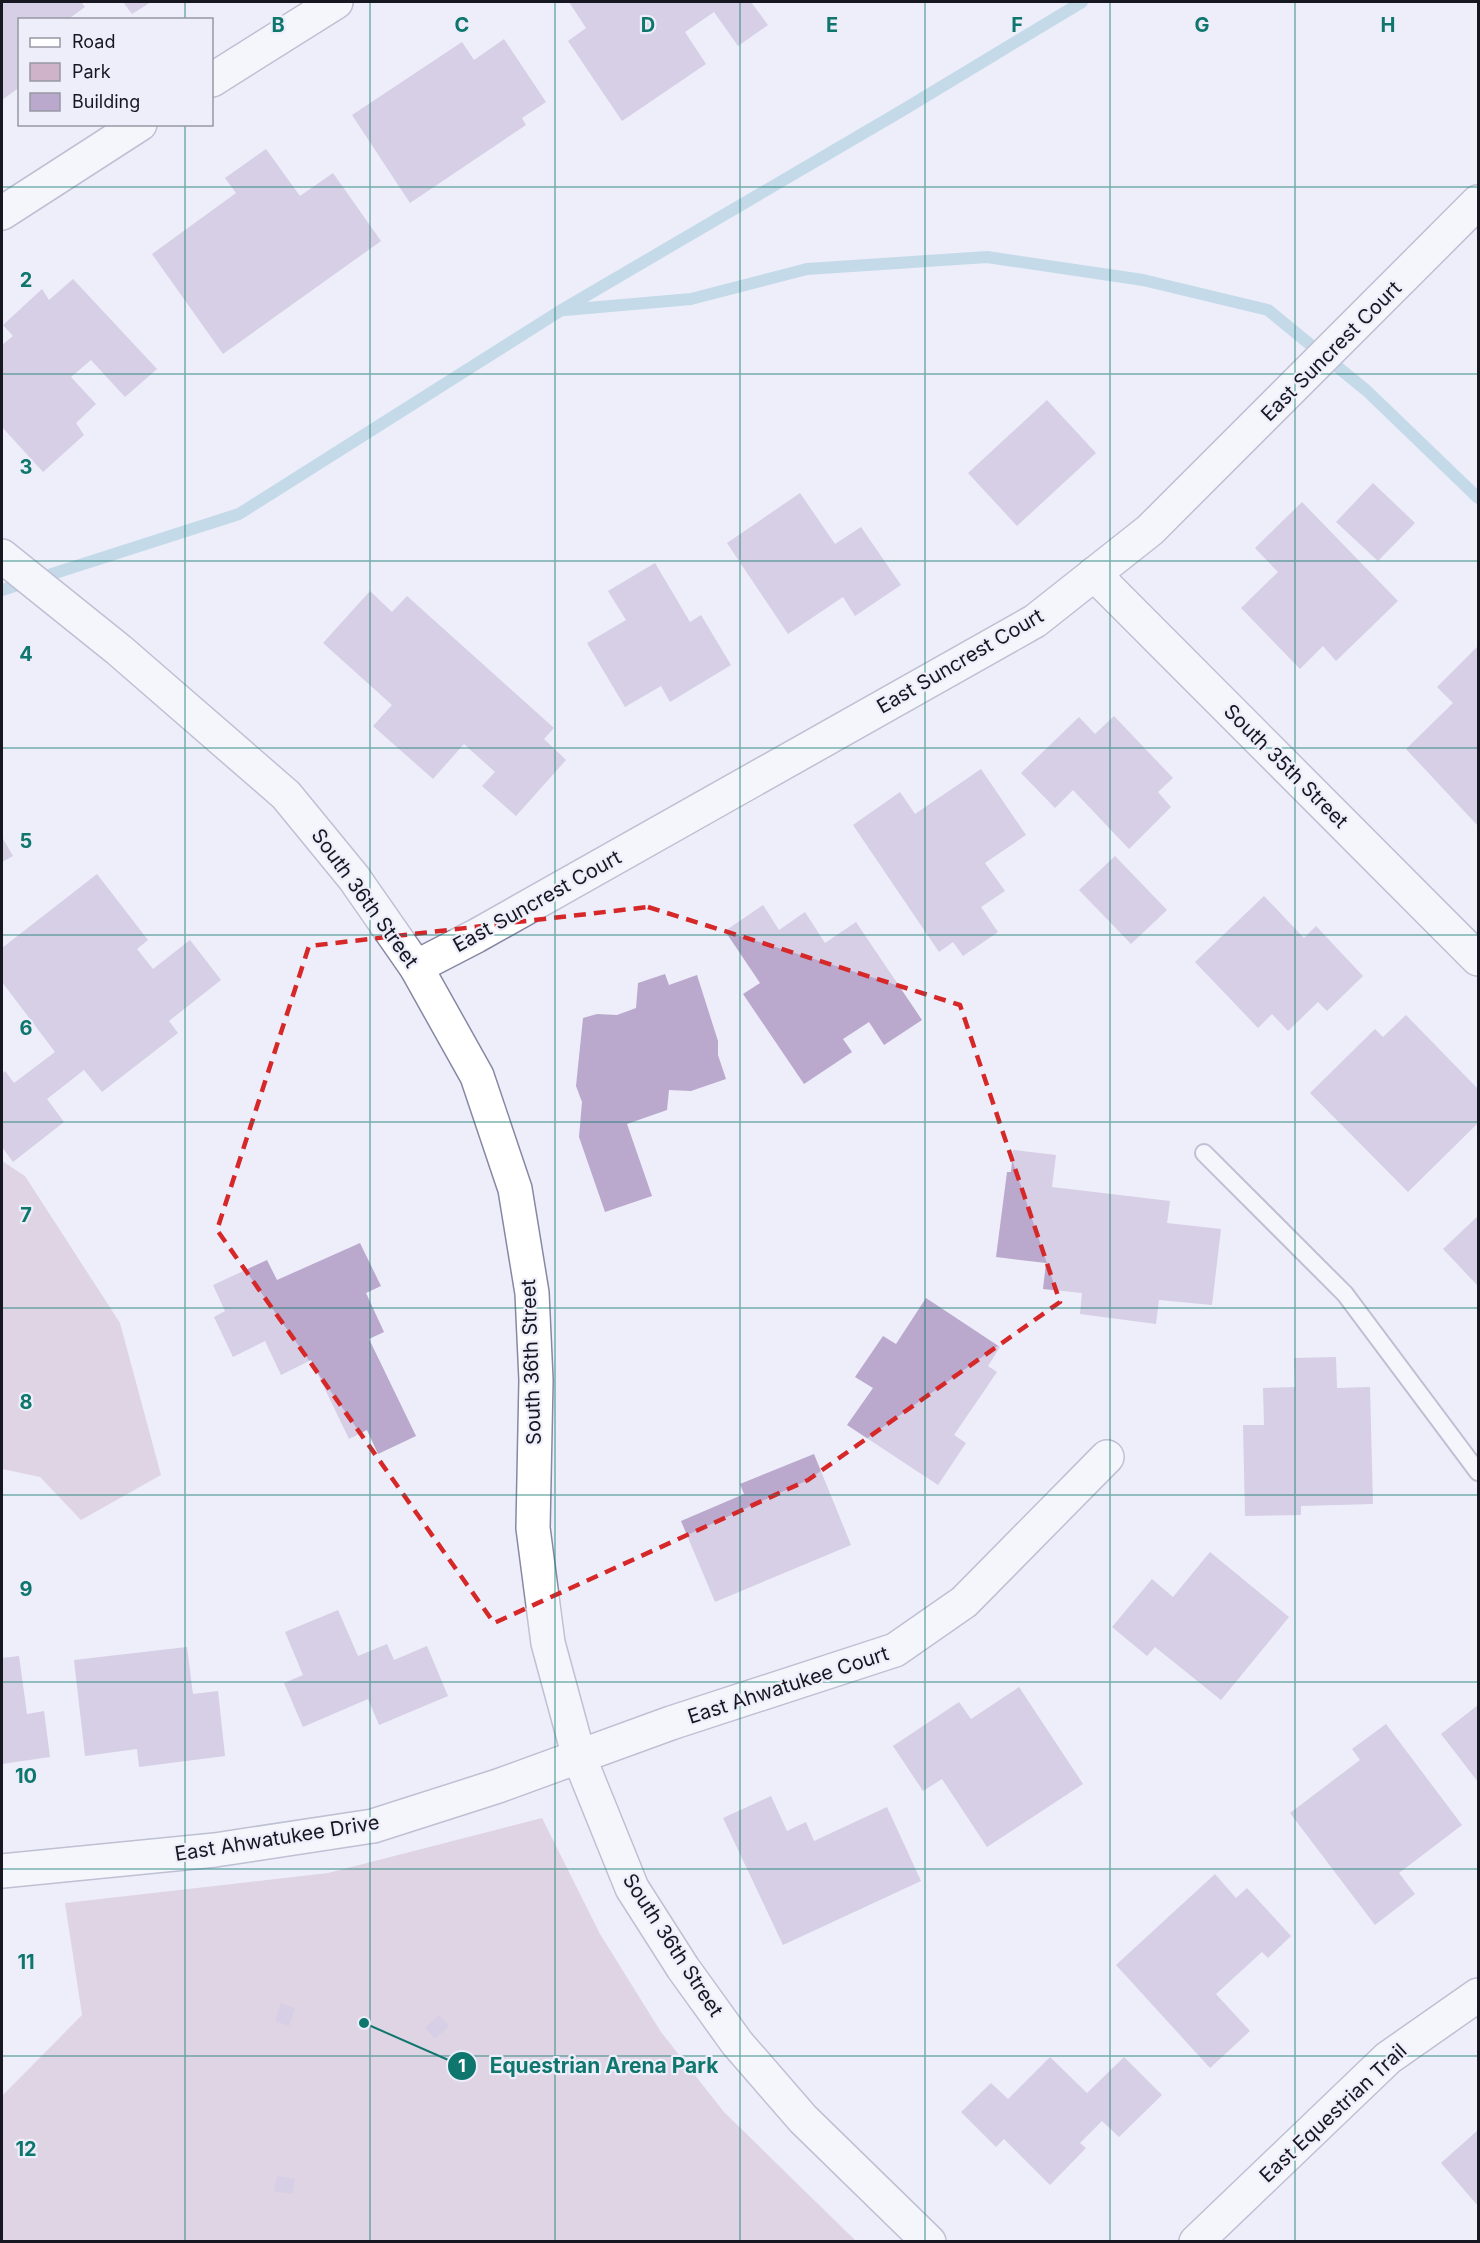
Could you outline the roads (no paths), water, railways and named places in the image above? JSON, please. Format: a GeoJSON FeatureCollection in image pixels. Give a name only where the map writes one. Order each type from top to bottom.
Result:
{"type":"FeatureCollection","features":[{"type":"Feature","properties":{"kind":"street"},"geometry":{"type":"LineString","coordinates":[[213,79],[336,2]]}},
{"type":"Feature","properties":{"kind":"street"},"geometry":{"type":"LineString","coordinates":[[2,213],[137,126]]}},
{"type":"Feature","properties":{"kind":"street","name":"East Suncrest Court"},"geometry":{"type":"LineString","coordinates":[[416,967],[497,924],[1035,621],[1150,530],[1479,202]]}},
{"type":"Feature","properties":{"kind":"street","name":"South 36th Street"},"geometry":{"type":"LineString","coordinates":[[2,556],[119,650],[286,795],[354,879],[416,967],[477,1076],[515,1190],[532,1293],[536,1380],[533,1528],[548,1643],[579,1757],[632,1888],[683,1968],[737,2043],[803,2119],[929,2241]]}},
{"type":"Feature","properties":{"kind":"street","name":"South 35th Street"},"geometry":{"type":"LineString","coordinates":[[1094,574],[1479,959]]}},
{"type":"Feature","properties":{"kind":"street","name":"East Ahwatukee Court"},"geometry":{"type":"LineString","coordinates":[[579,1757],[895,1650],[964,1602],[1107,1457]]}},
{"type":"Feature","properties":{"kind":"street","name":"East Ahwatukee Drive"},"geometry":{"type":"LineString","coordinates":[[2,1871],[215,1850],[373,1826],[579,1757]]}},
{"type":"Feature","properties":{"kind":"street","name":"East Equestrian Trail"},"geometry":{"type":"LineString","coordinates":[[1196,2241],[1388,2058],[1479,1995]]}},
{"type":"Feature","properties":{"kind":"lane"},"geometry":{"type":"LineString","coordinates":[[1204,1153],[1345,1294],[1479,1472]]}},
{"type":"Feature","properties":{"kind":"waterway"},"geometry":{"type":"LineString","coordinates":[[2,590],[239,514],[560,311],[1082,2]]}},
{"type":"Feature","properties":{"kind":"waterway"},"geometry":{"type":"LineString","coordinates":[[565,310],[691,299],[807,269],[987,257],[1143,280],[1268,310],[1367,391],[1478,498]]}},
{"type":"Feature","properties":{"kind":"place","name":"Equestrian Arena Park"},"geometry":{"type":"Point","coordinates":[364,2023]}}]}
